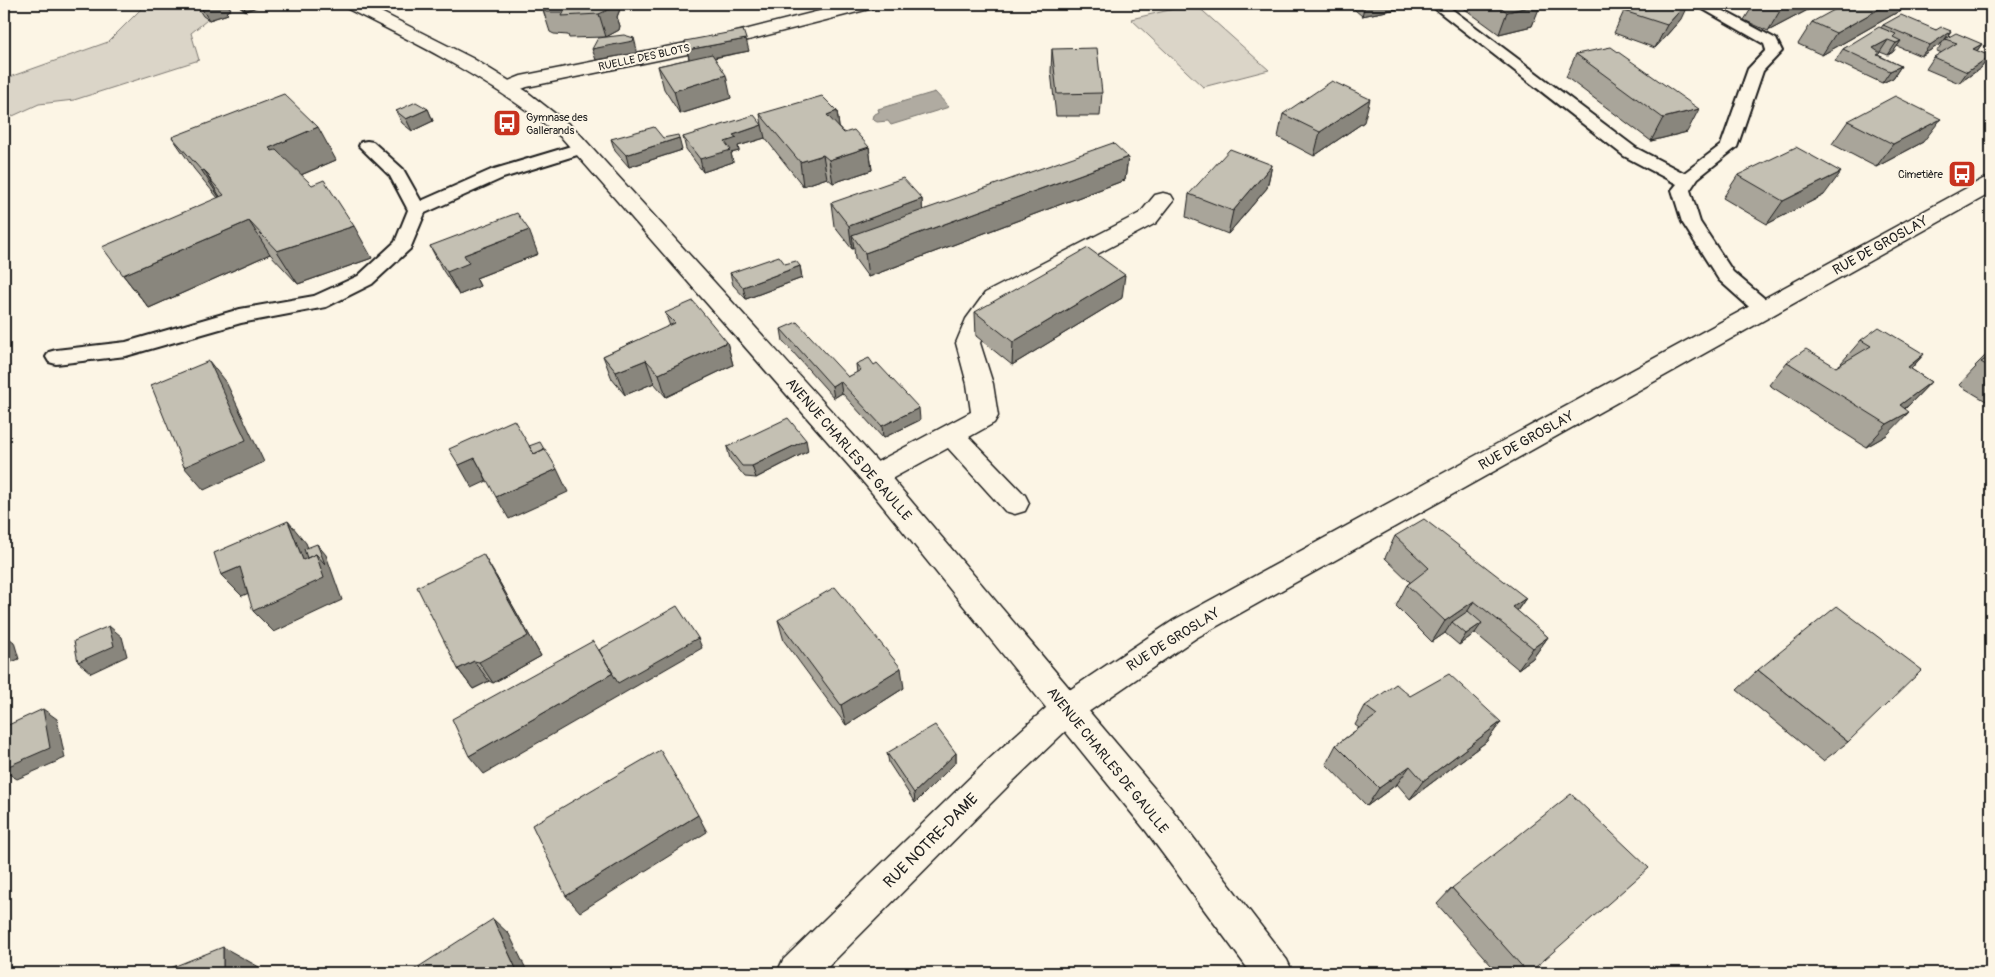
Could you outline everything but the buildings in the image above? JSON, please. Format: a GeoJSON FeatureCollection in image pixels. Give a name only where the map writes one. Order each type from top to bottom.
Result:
{"type":"FeatureCollection","features":[{"type":"Feature","properties":{"kind":"street","name":"AVENUE CHARLES DE GAULLE"},"geometry":{"type":"LineString","coordinates":[[352,4],[508,88],[545,112],[581,148],[874,476],[1158,819],[1274,973]]}},
{"type":"Feature","properties":{"kind":"street","name":"RUELLE DES BLOTS"},"geometry":{"type":"LineString","coordinates":[[508,88],[521,82],[721,41],[867,4]]}},
{"type":"Feature","properties":{"kind":"street","name":"RUE DE GROSLAY"},"geometry":{"type":"LineString","coordinates":[[1067,709],[1185,629],[1991,184]]}},
{"type":"Feature","properties":{"kind":"street"},"geometry":{"type":"LineString","coordinates":[[874,476],[985,416],[980,384],[968,343],[974,326],[993,299],[1148,218],[1163,200]]}},
{"type":"Feature","properties":{"kind":"street"},"geometry":{"type":"LineString","coordinates":[[951,435],[1015,503]]}},
{"type":"Feature","properties":{"kind":"street","name":"RUE NOTRE-DAME"},"geometry":{"type":"LineString","coordinates":[[796,973],[999,772],[1067,709]]}},
{"type":"Feature","properties":{"kind":"lane"},"geometry":{"type":"LineString","coordinates":[[1436,4],[1630,152],[1687,182]]}},
{"type":"Feature","properties":{"kind":"lane"},"geometry":{"type":"LineString","coordinates":[[1701,4],[1771,42],[1774,51],[1756,69],[1729,147],[1692,174],[1681,190],[1691,222],[1726,276],[1764,308]]}},
{"type":"Feature","properties":{"kind":"lane"},"geometry":{"type":"LineString","coordinates":[[367,146],[397,173],[418,210]]}},
{"type":"Feature","properties":{"kind":"lane"},"geometry":{"type":"LineString","coordinates":[[56,357],[126,349],[240,316],[319,302],[365,280],[404,245],[418,210],[497,174],[581,148]]}},
{"type":"Feature","properties":{"kind":"shaded area"},"geometry":{"type":"Polygon","coordinates":[[[146,4],[227,4],[191,33],[199,60],[74,100],[39,104],[4,120],[4,79],[108,42],[146,4]]]}},
{"type":"Feature","properties":{"kind":"shaded area"},"geometry":{"type":"Polygon","coordinates":[[[1195,4],[1269,70],[1203,87],[1131,19],[1195,4]]]}},
{"type":"Feature","properties":{"kind":"shaded area"},"geometry":{"type":"Polygon","coordinates":[[[935,92],[949,107],[891,125],[888,121],[877,122],[872,119],[873,115],[879,112],[878,109],[935,92]]]}},
{"type":"Feature","properties":{"kind":"place","name":"Gymnase des Gallerands"},"geometry":{"type":"Point","coordinates":[507,123]}},
{"type":"Feature","properties":{"kind":"place","name":"Cimetière"},"geometry":{"type":"Point","coordinates":[1962,174]}}]}
